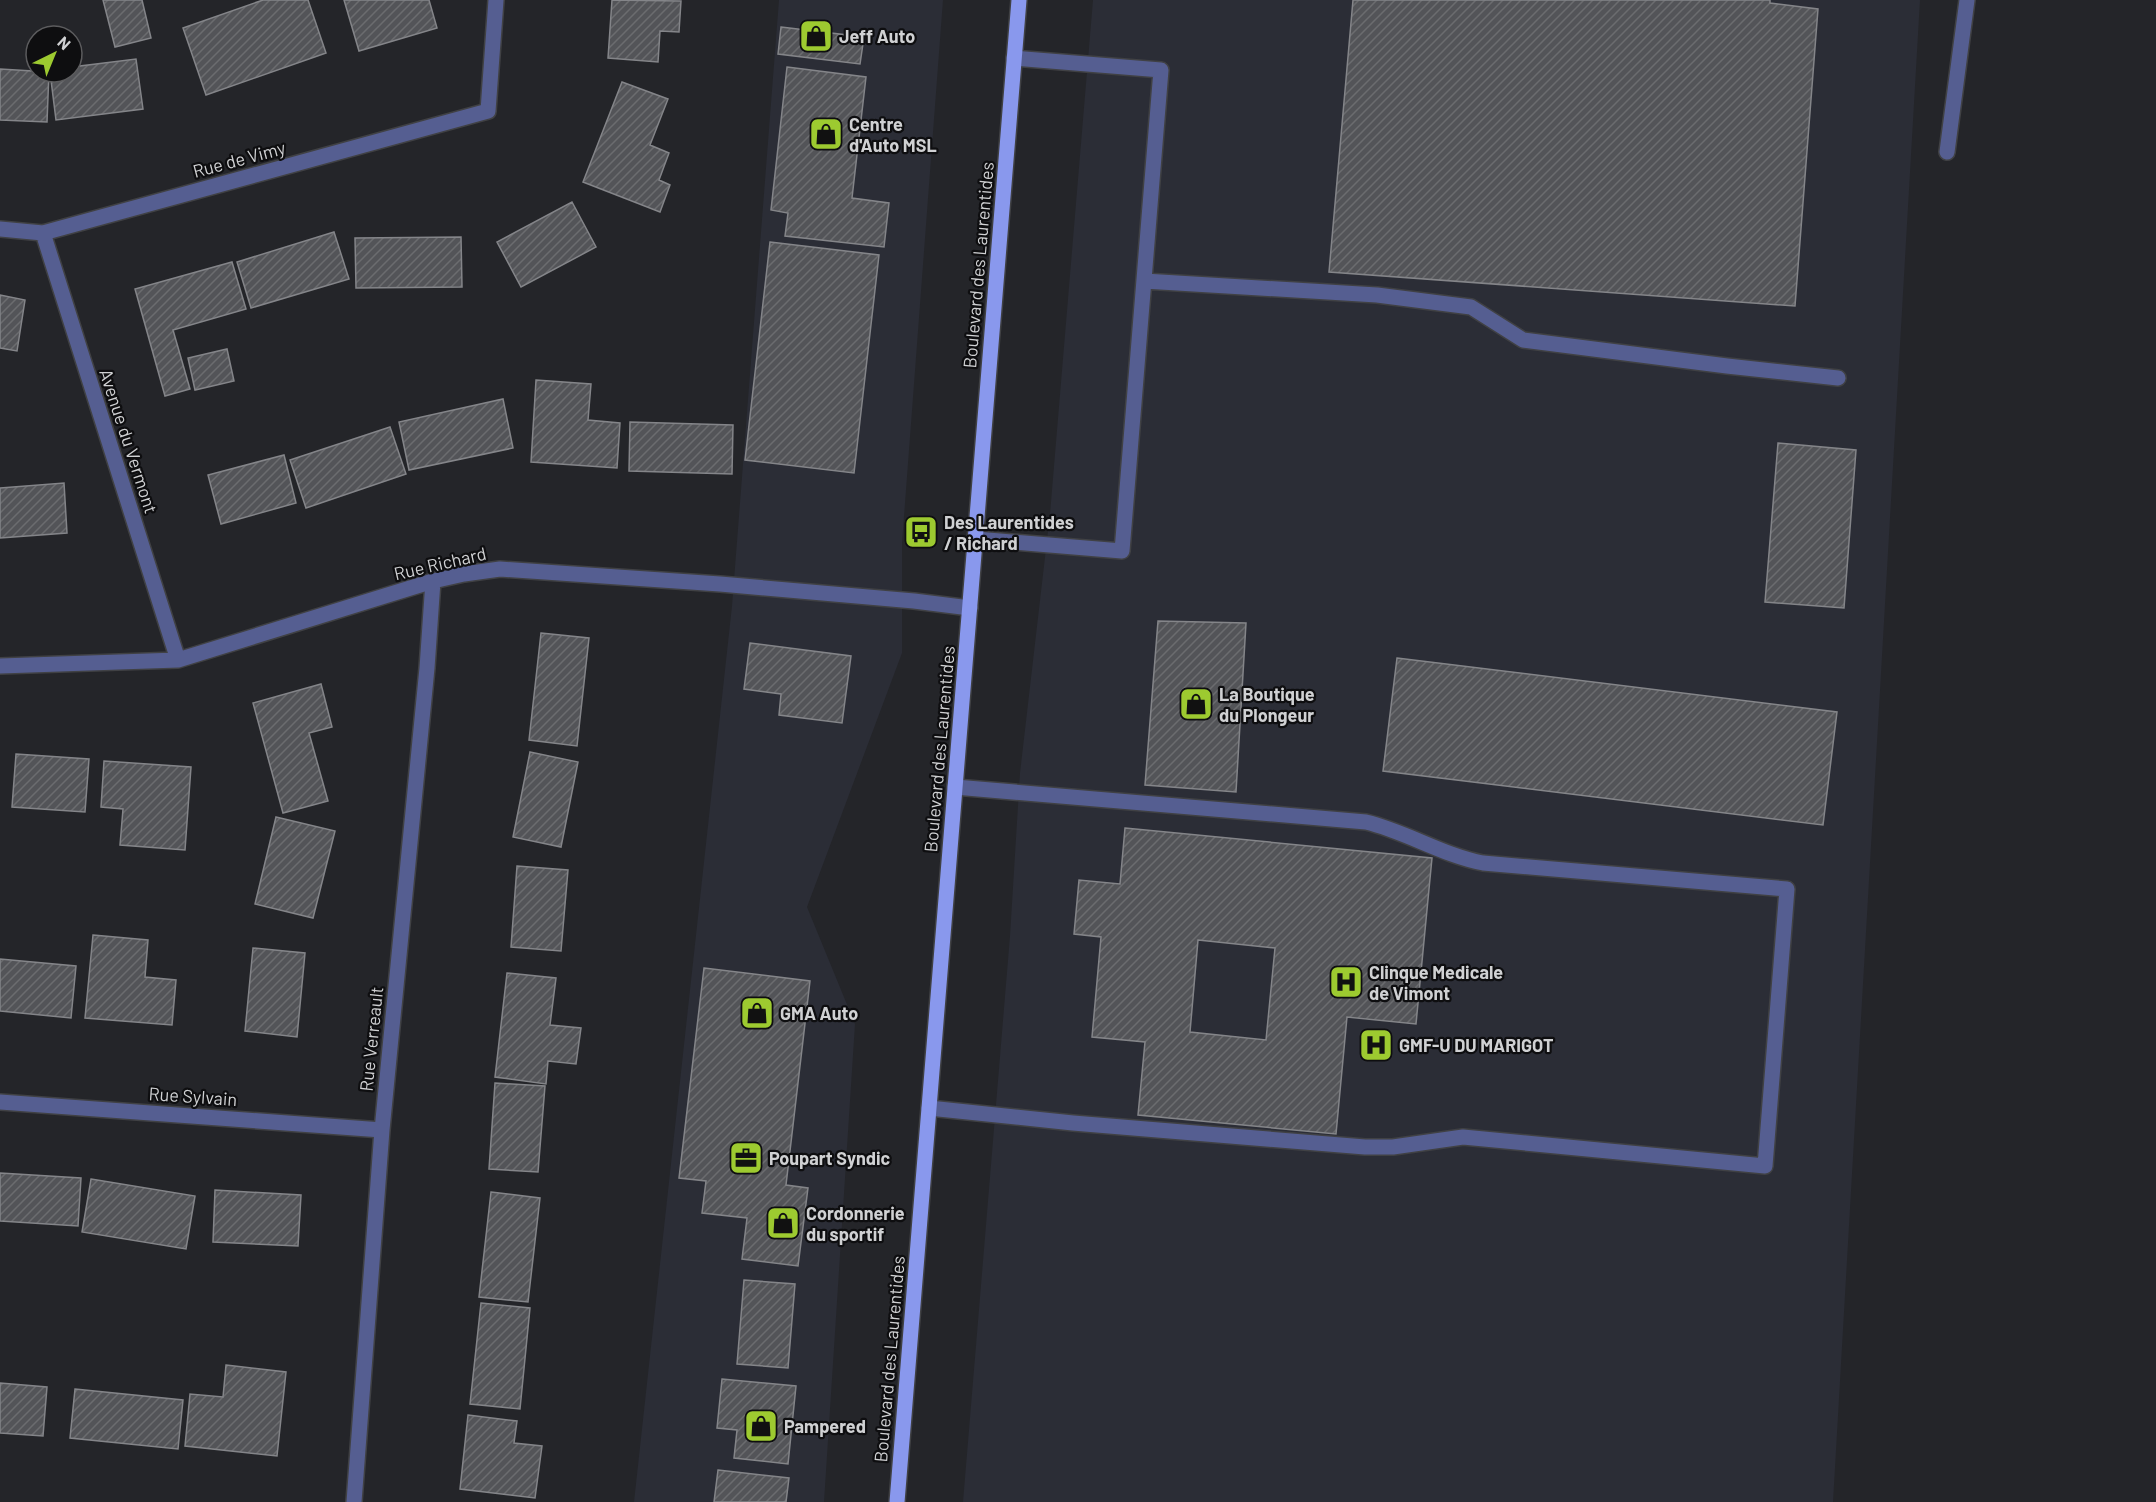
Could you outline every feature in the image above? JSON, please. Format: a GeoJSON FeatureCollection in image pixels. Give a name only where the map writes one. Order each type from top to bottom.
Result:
{"type":"FeatureCollection","features":[{"type":"Feature","properties":{"kind":"main road","name":"Boulevard des Laurentides"},"geometry":{"type":"LineString","coordinates":[[897,1502],[1019,0]]}},
{"type":"Feature","properties":{"kind":"street","name":"Rue de Vimy"},"geometry":{"type":"LineString","coordinates":[[0,229],[43,233],[488,111],[496,0]]}},
{"type":"Feature","properties":{"kind":"street"},"geometry":{"type":"LineString","coordinates":[[1947,152],[1967,0]]}},
{"type":"Feature","properties":{"kind":"street"},"geometry":{"type":"LineString","coordinates":[[976,539],[1122,552],[1161,70],[1014,58]]}},
{"type":"Feature","properties":{"kind":"street","name":"Avenue du Vermont"},"geometry":{"type":"LineString","coordinates":[[43,233],[178,660]]}},
{"type":"Feature","properties":{"kind":"street"},"geometry":{"type":"LineString","coordinates":[[1144,281],[1377,295],[1471,307],[1523,340],[1838,378]]}},
{"type":"Feature","properties":{"kind":"street","name":"Rue Richard"},"geometry":{"type":"LineString","coordinates":[[0,666],[178,660],[433,581],[483,570],[517,570],[720,584],[970,608]]}},
{"type":"Feature","properties":{"kind":"street","name":"Rue Verreault"},"geometry":{"type":"LineString","coordinates":[[354,1502],[382,1130],[427,668],[433,581]]}},
{"type":"Feature","properties":{"kind":"street"},"geometry":{"type":"LineString","coordinates":[[929,1108],[1073,1124],[1365,1147],[1393,1147],[1462,1137],[1765,1166],[1787,889],[1483,863],[1462,859],[1388,827],[1366,822],[956,788]]}},
{"type":"Feature","properties":{"kind":"street","name":"Rue Sylvain"},"geometry":{"type":"LineString","coordinates":[[0,1102],[382,1130]]}},
{"type":"Feature","properties":{"kind":"shaded area"},"geometry":{"type":"Polygon","coordinates":[[[779,0],[943,0],[902,543],[902,653],[807,907],[855,1024],[824,1502],[634,1502],[732,606],[779,0]]]}},
{"type":"Feature","properties":{"kind":"shaded area"},"geometry":{"type":"Polygon","coordinates":[[[1093,0],[1920,0],[1833,1502],[963,1502],[1010,936],[1020,773],[1050,514],[1093,0]]]}},
{"type":"Feature","properties":{"kind":"building"},"geometry":{"type":"Polygon","coordinates":[[[103,0],[142,0],[151,38],[115,47],[103,0]]]}},
{"type":"Feature","properties":{"kind":"building"},"geometry":{"type":"Polygon","coordinates":[[[263,0],[308,0],[326,53],[206,95],[183,28],[263,0]]]}},
{"type":"Feature","properties":{"kind":"building"},"geometry":{"type":"Polygon","coordinates":[[[344,0],[429,0],[437,28],[359,51],[344,0]]]}},
{"type":"Feature","properties":{"kind":"building"},"geometry":{"type":"Polygon","coordinates":[[[612,0],[681,1],[679,32],[660,31],[658,62],[608,58],[612,0]]]}},
{"type":"Feature","properties":{"kind":"building"},"geometry":{"type":"Polygon","coordinates":[[[1353,0],[1770,0],[1770,3],[1818,9],[1795,306],[1329,272],[1353,0]]]}},
{"type":"Feature","properties":{"kind":"building"},"geometry":{"type":"Polygon","coordinates":[[[781,27],[864,37],[860,64],[778,54],[781,27]]]}},
{"type":"Feature","properties":{"kind":"building"},"geometry":{"type":"Polygon","coordinates":[[[136,59],[143,109],[56,120],[52,84],[84,84],[84,66],[136,59]]]}},
{"type":"Feature","properties":{"kind":"building"},"geometry":{"type":"Polygon","coordinates":[[[787,67],[866,77],[852,198],[889,203],[884,247],[785,236],[788,213],[771,210],[787,67]]]}},
{"type":"Feature","properties":{"kind":"building"},"geometry":{"type":"Polygon","coordinates":[[[0,69],[24,70],[24,84],[49,84],[47,122],[0,120],[0,69]]]}},
{"type":"Feature","properties":{"kind":"building"},"geometry":{"type":"Polygon","coordinates":[[[622,82],[668,99],[650,145],[669,153],[659,180],[670,185],[660,212],[583,182],[622,82]]]}},
{"type":"Feature","properties":{"kind":"building"},"geometry":{"type":"Polygon","coordinates":[[[572,202],[596,247],[521,287],[497,242],[572,202]]]}},
{"type":"Feature","properties":{"kind":"building"},"geometry":{"type":"Polygon","coordinates":[[[334,232],[349,279],[251,308],[237,262],[334,232]]]}},
{"type":"Feature","properties":{"kind":"building"},"geometry":{"type":"Polygon","coordinates":[[[461,237],[462,287],[356,288],[355,238],[461,237]]]}},
{"type":"Feature","properties":{"kind":"building"},"geometry":{"type":"Polygon","coordinates":[[[770,242],[879,255],[854,473],[745,460],[770,242]]]}},
{"type":"Feature","properties":{"kind":"building"},"geometry":{"type":"Polygon","coordinates":[[[232,262],[246,309],[173,330],[190,389],[165,396],[135,289],[232,262]]]}},
{"type":"Feature","properties":{"kind":"building"},"geometry":{"type":"Polygon","coordinates":[[[0,295],[25,300],[17,351],[0,348],[0,295]]]}},
{"type":"Feature","properties":{"kind":"building"},"geometry":{"type":"Polygon","coordinates":[[[227,349],[234,381],[195,390],[188,358],[227,349]]]}},
{"type":"Feature","properties":{"kind":"building"},"geometry":{"type":"Polygon","coordinates":[[[536,380],[591,384],[588,420],[620,423],[617,468],[531,462],[536,380]]]}},
{"type":"Feature","properties":{"kind":"building"},"geometry":{"type":"Polygon","coordinates":[[[503,399],[513,448],[409,470],[399,422],[503,399]]]}},
{"type":"Feature","properties":{"kind":"building"},"geometry":{"type":"Polygon","coordinates":[[[630,422],[733,425],[732,474],[629,471],[630,422]]]}},
{"type":"Feature","properties":{"kind":"building"},"geometry":{"type":"Polygon","coordinates":[[[390,427],[406,474],[306,508],[290,460],[390,427]]]}},
{"type":"Feature","properties":{"kind":"building"},"geometry":{"type":"Polygon","coordinates":[[[1778,443],[1856,450],[1844,608],[1765,602],[1778,443]]]}},
{"type":"Feature","properties":{"kind":"building"},"geometry":{"type":"Polygon","coordinates":[[[284,455],[296,503],[221,524],[208,475],[284,455]]]}},
{"type":"Feature","properties":{"kind":"building"},"geometry":{"type":"Polygon","coordinates":[[[64,483],[67,533],[0,538],[0,488],[64,483]]]}},
{"type":"Feature","properties":{"kind":"building","name":"La Boutique du Plongeur"},"geometry":{"type":"Polygon","coordinates":[[[1158,621],[1246,623],[1236,792],[1145,785],[1158,621]]]}},
{"type":"Feature","properties":{"kind":"building"},"geometry":{"type":"Polygon","coordinates":[[[541,633],[589,638],[577,746],[529,740],[541,633]]]}},
{"type":"Feature","properties":{"kind":"building"},"geometry":{"type":"Polygon","coordinates":[[[750,643],[851,656],[842,723],[779,715],[781,694],[744,689],[750,643]]]}},
{"type":"Feature","properties":{"kind":"building"},"geometry":{"type":"Polygon","coordinates":[[[1397,658],[1837,712],[1823,825],[1383,771],[1397,658]]]}},
{"type":"Feature","properties":{"kind":"building"},"geometry":{"type":"Polygon","coordinates":[[[321,684],[332,727],[309,733],[328,801],[283,813],[253,703],[321,684]]]}},
{"type":"Feature","properties":{"kind":"building"},"geometry":{"type":"Polygon","coordinates":[[[530,752],[578,762],[561,847],[513,837],[530,752]]]}},
{"type":"Feature","properties":{"kind":"building"},"geometry":{"type":"Polygon","coordinates":[[[16,754],[89,759],[85,812],[12,807],[16,754]]]}},
{"type":"Feature","properties":{"kind":"building"},"geometry":{"type":"Polygon","coordinates":[[[104,761],[191,767],[185,850],[120,845],[123,809],[101,807],[104,761]]]}},
{"type":"Feature","properties":{"kind":"building"},"geometry":{"type":"Polygon","coordinates":[[[276,817],[335,831],[313,918],[255,904],[276,817]]]}},
{"type":"Feature","properties":{"kind":"building","name":"Clinque Medicale de Vimont"},"geometry":{"type":"Polygon","coordinates":[[[1125,828],[1432,858],[1416,1024],[1347,1017],[1336,1134],[1138,1115],[1145,1042],[1092,1037],[1101,937],[1074,934],[1079,880],[1120,884],[1125,828]],[[1198,940],[1190,1032],[1266,1040],[1275,948],[1198,940]]]}},
{"type":"Feature","properties":{"kind":"building"},"geometry":{"type":"Polygon","coordinates":[[[517,866],[568,870],[561,951],[511,947],[517,866]]]}},
{"type":"Feature","properties":{"kind":"building"},"geometry":{"type":"Polygon","coordinates":[[[93,935],[148,940],[145,977],[176,980],[172,1025],[85,1018],[93,935]]]}},
{"type":"Feature","properties":{"kind":"building"},"geometry":{"type":"Polygon","coordinates":[[[253,948],[305,953],[297,1037],[245,1031],[253,948]]]}},
{"type":"Feature","properties":{"kind":"building"},"geometry":{"type":"Polygon","coordinates":[[[0,959],[76,966],[71,1018],[0,1011],[0,959]]]}},
{"type":"Feature","properties":{"kind":"building"},"geometry":{"type":"Polygon","coordinates":[[[704,968],[810,981],[786,1185],[808,1188],[798,1266],[742,1259],[747,1218],[702,1213],[706,1181],[679,1178],[704,968]]]}},
{"type":"Feature","properties":{"kind":"building"},"geometry":{"type":"Polygon","coordinates":[[[507,973],[556,978],[550,1025],[581,1028],[576,1064],[548,1061],[546,1084],[495,1077],[507,973]]]}},
{"type":"Feature","properties":{"kind":"building"},"geometry":{"type":"Polygon","coordinates":[[[495,1083],[545,1086],[538,1172],[489,1169],[495,1083]]]}},
{"type":"Feature","properties":{"kind":"building"},"geometry":{"type":"Polygon","coordinates":[[[0,1173],[81,1178],[78,1226],[0,1221],[0,1173]]]}},
{"type":"Feature","properties":{"kind":"building"},"geometry":{"type":"Polygon","coordinates":[[[91,1179],[195,1196],[186,1249],[82,1232],[91,1179]]]}},
{"type":"Feature","properties":{"kind":"building"},"geometry":{"type":"Polygon","coordinates":[[[215,1190],[301,1195],[298,1246],[213,1242],[215,1190]]]}},
{"type":"Feature","properties":{"kind":"building"},"geometry":{"type":"Polygon","coordinates":[[[491,1192],[540,1198],[528,1302],[479,1297],[491,1192]]]}},
{"type":"Feature","properties":{"kind":"building"},"geometry":{"type":"Polygon","coordinates":[[[744,1280],[795,1284],[788,1368],[737,1364],[744,1280]]]}},
{"type":"Feature","properties":{"kind":"building"},"geometry":{"type":"Polygon","coordinates":[[[481,1303],[530,1308],[520,1409],[470,1404],[481,1303]]]}},
{"type":"Feature","properties":{"kind":"building"},"geometry":{"type":"Polygon","coordinates":[[[226,1365],[286,1372],[277,1456],[185,1446],[190,1394],[223,1397],[226,1365]]]}},
{"type":"Feature","properties":{"kind":"building"},"geometry":{"type":"Polygon","coordinates":[[[722,1379],[796,1386],[788,1464],[734,1458],[737,1430],[717,1428],[722,1379]]]}},
{"type":"Feature","properties":{"kind":"building"},"geometry":{"type":"Polygon","coordinates":[[[0,1383],[47,1387],[43,1436],[0,1433],[0,1383]]]}},
{"type":"Feature","properties":{"kind":"building"},"geometry":{"type":"Polygon","coordinates":[[[75,1389],[183,1400],[178,1449],[70,1438],[75,1389]]]}},
{"type":"Feature","properties":{"kind":"building"},"geometry":{"type":"Polygon","coordinates":[[[468,1415],[517,1421],[514,1443],[542,1446],[535,1498],[460,1489],[468,1415]]]}},
{"type":"Feature","properties":{"kind":"building"},"geometry":{"type":"Polygon","coordinates":[[[718,1470],[789,1478],[786,1502],[714,1502],[718,1470]]]}},
{"type":"Feature","properties":{"kind":"place","name":"Jeff Auto"},"geometry":{"type":"Point","coordinates":[816,36]}},
{"type":"Feature","properties":{"kind":"place","name":"Centre d'Auto MSL"},"geometry":{"type":"Point","coordinates":[826,134]}},
{"type":"Feature","properties":{"kind":"place","name":"Des Laurentides / Richard"},"geometry":{"type":"Point","coordinates":[921,532]}},
{"type":"Feature","properties":{"kind":"place","name":"La Boutique du Plongeur"},"geometry":{"type":"Point","coordinates":[1196,704]}},
{"type":"Feature","properties":{"kind":"place","name":"Clinque Medicale de Vimont"},"geometry":{"type":"Point","coordinates":[1346,982]}},
{"type":"Feature","properties":{"kind":"place","name":"GMA Auto"},"geometry":{"type":"Point","coordinates":[757,1013]}},
{"type":"Feature","properties":{"kind":"place","name":"GMF-U DU MARIGOT"},"geometry":{"type":"Point","coordinates":[1376,1045]}},
{"type":"Feature","properties":{"kind":"place","name":"Poupart Syndic"},"geometry":{"type":"Point","coordinates":[746,1158]}},
{"type":"Feature","properties":{"kind":"place","name":"Cordonnerie du sportif"},"geometry":{"type":"Point","coordinates":[783,1223]}},
{"type":"Feature","properties":{"kind":"place","name":"Pampered"},"geometry":{"type":"Point","coordinates":[761,1426]}}]}
